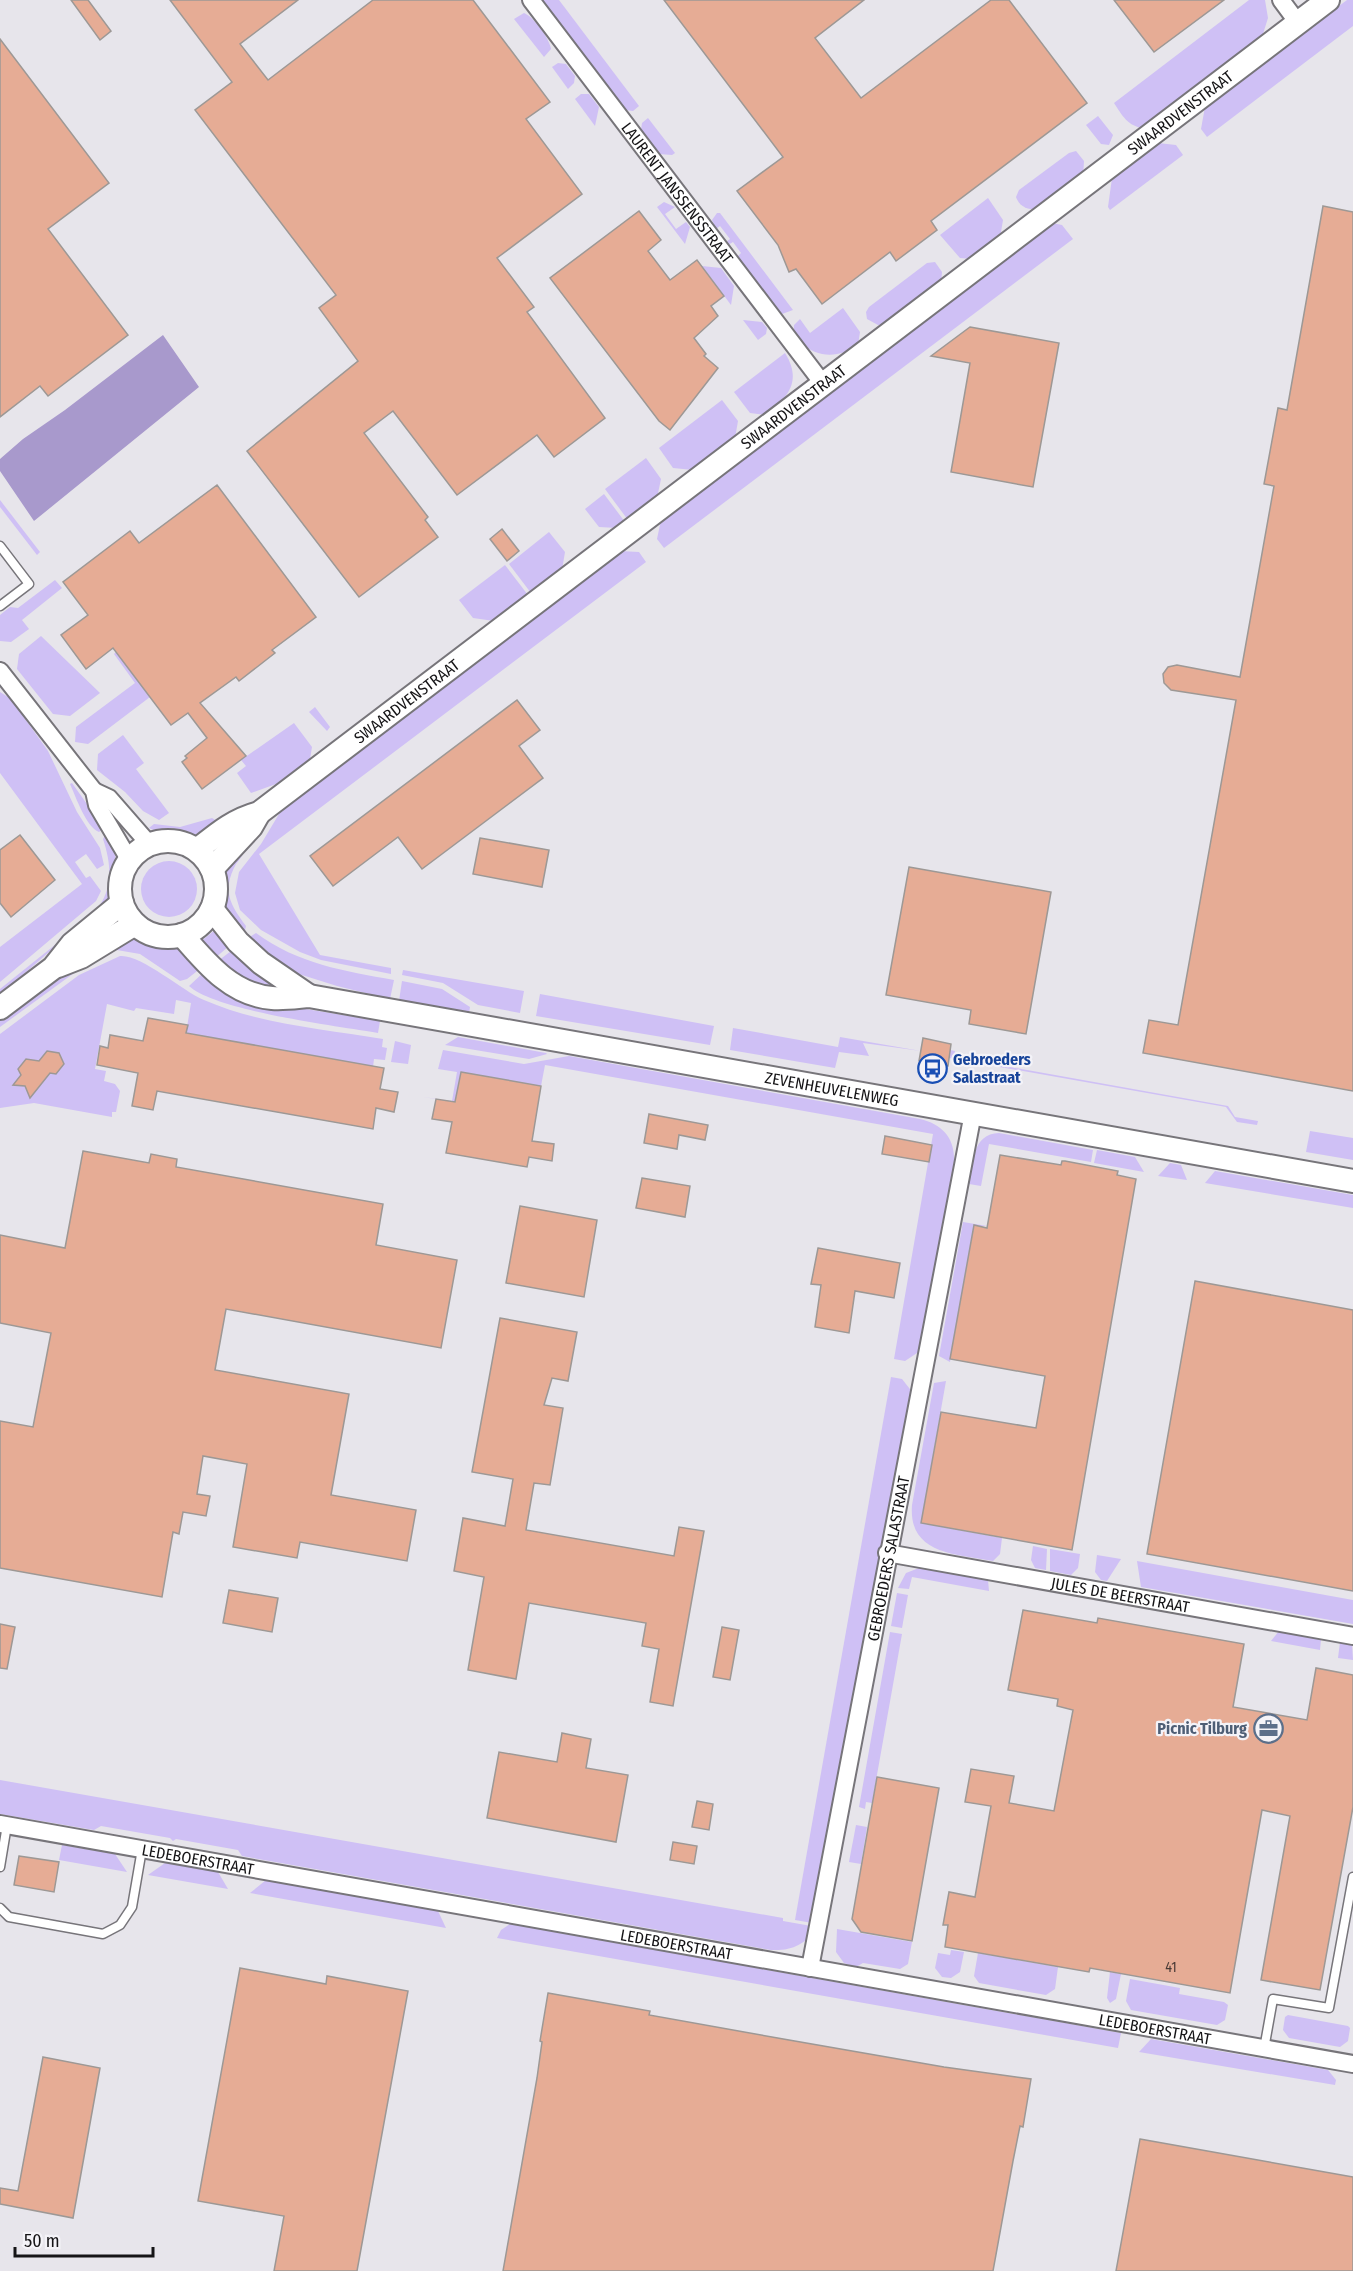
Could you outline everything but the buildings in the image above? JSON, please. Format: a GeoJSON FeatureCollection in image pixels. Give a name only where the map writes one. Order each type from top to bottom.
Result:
{"type":"FeatureCollection","features":[{"type":"Feature","properties":{"kind":"street","name":"LAURENT JANSSENSSTRAAT"},"geometry":{"type":"LineString","coordinates":[[531,0],[824,385]]}},
{"type":"Feature","properties":{"kind":"street"},"geometry":{"type":"LineString","coordinates":[[1281,0],[1298,22]]}},
{"type":"Feature","properties":{"kind":"street","name":"SWAARDVENSTRAAT"},"geometry":{"type":"LineString","coordinates":[[196,850],[226,826],[240,818],[259,813],[1328,0]]}},
{"type":"Feature","properties":{"kind":"street"},"geometry":{"type":"LineString","coordinates":[[0,671],[94,791],[97,805],[130,861]]}},
{"type":"Feature","properties":{"kind":"street"},"geometry":{"type":"LineString","coordinates":[[94,791],[109,798],[150,845]]}},
{"type":"Feature","properties":{"kind":"street","name":"SWAARDVENSTRAAT"},"geometry":{"type":"LineString","coordinates":[[212,869],[251,827],[259,813]]}},
{"type":"Feature","properties":{"kind":"street"},"geometry":{"type":"LineString","coordinates":[[166,841],[182,843],[196,850],[212,869],[216,882],[212,909],[200,925],[182,935],[157,936],[135,924],[122,903],[121,881],[130,861],[150,845],[166,841]]}},
{"type":"Feature","properties":{"kind":"street"},"geometry":{"type":"LineString","coordinates":[[0,1008],[53,968],[72,944],[122,903]]}},
{"type":"Feature","properties":{"kind":"street","name":"ZEVENHEUVELENWEG"},"geometry":{"type":"LineString","coordinates":[[212,909],[238,942],[261,963],[309,996]]}},
{"type":"Feature","properties":{"kind":"street"},"geometry":{"type":"LineString","coordinates":[[53,968],[81,957],[135,924]]}},
{"type":"Feature","properties":{"kind":"street","name":"ZEVENHEUVELENWEG"},"geometry":{"type":"LineString","coordinates":[[182,935],[208,966],[243,990],[271,998],[309,996],[1353,1181]]}},
{"type":"Feature","properties":{"kind":"street","name":"GEBROEDERS SALASTRAAT"},"geometry":{"type":"LineString","coordinates":[[810,1968],[887,1553],[973,1113]]}},
{"type":"Feature","properties":{"kind":"street","name":"JULES DE BEERSTRAAT"},"geometry":{"type":"LineString","coordinates":[[887,1553],[1353,1636]]}},
{"type":"Feature","properties":{"kind":"street","name":"LEDEBOERSTRAAT"},"geometry":{"type":"LineString","coordinates":[[4,1825],[1353,2064]]}},
{"type":"Feature","properties":{"kind":"lane"},"geometry":{"type":"LineString","coordinates":[[0,546],[29,584],[0,606]]}},
{"type":"Feature","properties":{"kind":"lane"},"geometry":{"type":"LineString","coordinates":[[0,1867],[4,1825]]}},
{"type":"Feature","properties":{"kind":"lane"},"geometry":{"type":"LineString","coordinates":[[0,1908],[9,1917],[103,1934],[120,1925],[132,1907],[142,1849]]}},
{"type":"Feature","properties":{"kind":"lane"},"geometry":{"type":"LineString","coordinates":[[1264,2049],[1273,1999],[1329,2008],[1353,1877]]}},
{"type":"Feature","properties":{"kind":"shaded area"},"geometry":{"type":"Polygon","coordinates":[[[542,0],[559,0],[639,106],[633,111],[625,110],[542,0]]]}},
{"type":"Feature","properties":{"kind":"shaded area"},"geometry":{"type":"Polygon","coordinates":[[[1249,0],[1265,0],[1268,18],[1262,37],[1144,128],[1126,120],[1114,103],[1249,0]]]}},
{"type":"Feature","properties":{"kind":"shaded area"},"geometry":{"type":"Polygon","coordinates":[[[1347,0],[1353,0],[1353,26],[1207,137],[1201,129],[1205,107],[1347,0]]]}},
{"type":"Feature","properties":{"kind":"shaded area"},"geometry":{"type":"Polygon","coordinates":[[[524,13],[536,23],[547,39],[551,49],[544,57],[514,19],[524,13]]]}},
{"type":"Feature","properties":{"kind":"shaded area"},"geometry":{"type":"Polygon","coordinates":[[[558,63],[566,64],[575,76],[574,83],[568,89],[552,67],[558,63]]]}},
{"type":"Feature","properties":{"kind":"shaded area"},"geometry":{"type":"Polygon","coordinates":[[[581,94],[589,94],[599,107],[595,126],[575,99],[581,94]]]}},
{"type":"Feature","properties":{"kind":"shaded area"},"geometry":{"type":"Polygon","coordinates":[[[1098,116],[1113,135],[1109,145],[1101,144],[1086,125],[1098,116]]]}},
{"type":"Feature","properties":{"kind":"shaded area"},"geometry":{"type":"Polygon","coordinates":[[[648,118],[675,153],[672,155],[659,154],[641,130],[642,123],[648,118]]]}},
{"type":"Feature","properties":{"kind":"shaded area"},"geometry":{"type":"Polygon","coordinates":[[[1158,143],[1176,145],[1183,155],[1110,210],[1108,207],[1112,178],[1158,143]]]}},
{"type":"Feature","properties":{"kind":"shaded area"},"geometry":{"type":"Polygon","coordinates":[[[1076,151],[1084,161],[1083,176],[1036,209],[1027,208],[1019,203],[1016,197],[1019,190],[1069,153],[1076,151]]]}},
{"type":"Feature","properties":{"kind":"shaded area"},"geometry":{"type":"Polygon","coordinates":[[[988,198],[1003,220],[1000,238],[972,259],[960,258],[940,235],[988,198]]]}},
{"type":"Feature","properties":{"kind":"shaded area"},"geometry":{"type":"Polygon","coordinates":[[[664,202],[675,207],[665,214],[676,229],[686,222],[690,227],[685,244],[657,207],[664,202]]]}},
{"type":"Feature","properties":{"kind":"shaded area"},"geometry":{"type":"Polygon","coordinates":[[[717,213],[720,213],[793,310],[782,314],[778,311],[737,257],[741,253],[733,242],[728,245],[726,242],[730,239],[720,226],[716,229],[712,220],[717,213]]]}},
{"type":"Feature","properties":{"kind":"shaded area"},"geometry":{"type":"Polygon","coordinates":[[[1052,223],[1062,225],[1073,239],[664,548],[657,539],[661,520],[1052,223]]]}},
{"type":"Feature","properties":{"kind":"shaded area"},"geometry":{"type":"Polygon","coordinates":[[[935,262],[942,272],[941,283],[887,324],[878,325],[867,319],[866,312],[869,307],[927,263],[935,262]]]}},
{"type":"Feature","properties":{"kind":"shaded area"},"geometry":{"type":"Polygon","coordinates":[[[702,266],[721,268],[734,286],[731,305],[702,266]]]}},
{"type":"Feature","properties":{"kind":"shaded area"},"geometry":{"type":"Polygon","coordinates":[[[843,308],[860,332],[858,345],[844,352],[829,355],[807,348],[801,342],[794,327],[800,319],[810,333],[843,308]]]}},
{"type":"Feature","properties":{"kind":"shaded area"},"geometry":{"type":"Polygon","coordinates":[[[743,320],[762,322],[767,328],[766,334],[758,340],[743,320]]]}},
{"type":"Feature","properties":{"kind":"shaded area"},"geometry":{"type":"Polygon","coordinates":[[[163,335],[199,387],[34,521],[0,471],[0,459],[23,439],[163,335]]]}},
{"type":"Feature","properties":{"kind":"shaded area"},"geometry":{"type":"Polygon","coordinates":[[[785,353],[793,373],[786,396],[765,415],[750,413],[734,392],[785,353]]]}},
{"type":"Feature","properties":{"kind":"shaded area"},"geometry":{"type":"Polygon","coordinates":[[[722,400],[738,421],[735,438],[693,470],[673,468],[659,448],[722,400]]]}},
{"type":"Feature","properties":{"kind":"shaded area"},"geometry":{"type":"Polygon","coordinates":[[[646,458],[661,479],[657,498],[628,520],[605,489],[646,458]]]}},
{"type":"Feature","properties":{"kind":"shaded area"},"geometry":{"type":"Polygon","coordinates":[[[604,494],[625,522],[617,528],[599,527],[585,509],[604,494]]]}},
{"type":"Feature","properties":{"kind":"shaded area"},"geometry":{"type":"Polygon","coordinates":[[[0,500],[40,552],[37,555],[0,507],[0,500]]]}},
{"type":"Feature","properties":{"kind":"shaded area"},"geometry":{"type":"Polygon","coordinates":[[[549,532],[565,552],[562,570],[531,593],[509,564],[549,532]]]}},
{"type":"Feature","properties":{"kind":"shaded area"},"geometry":{"type":"Polygon","coordinates":[[[620,551],[639,552],[646,562],[259,854],[320,955],[391,968],[391,974],[321,960],[300,952],[261,930],[240,910],[235,893],[239,872],[261,844],[282,809],[620,551]]]}},
{"type":"Feature","properties":{"kind":"shaded area"},"geometry":{"type":"Polygon","coordinates":[[[505,565],[528,595],[494,621],[473,618],[459,600],[505,565]]]}},
{"type":"Feature","properties":{"kind":"shaded area"},"geometry":{"type":"Polygon","coordinates":[[[55,580],[62,588],[22,620],[29,629],[11,642],[0,641],[0,615],[10,607],[18,608],[55,580]]]}},
{"type":"Feature","properties":{"kind":"shaded area"},"geometry":{"type":"Polygon","coordinates":[[[41,636],[100,693],[70,716],[53,714],[17,669],[19,654],[41,636]]]}},
{"type":"Feature","properties":{"kind":"shaded area"},"geometry":{"type":"Polygon","coordinates":[[[116,652],[150,697],[88,744],[75,742],[76,727],[135,683],[114,654],[116,652]]]}},
{"type":"Feature","properties":{"kind":"shaded area"},"geometry":{"type":"Polygon","coordinates":[[[0,692],[11,699],[48,751],[77,812],[100,848],[104,865],[97,869],[86,854],[75,862],[86,878],[90,876],[101,891],[96,901],[0,982],[0,947],[82,884],[0,773],[0,692]]]}},
{"type":"Feature","properties":{"kind":"shaded area"},"geometry":{"type":"Polygon","coordinates":[[[315,707],[330,727],[327,731],[309,712],[315,707]]]}},
{"type":"Feature","properties":{"kind":"shaded area"},"geometry":{"type":"Polygon","coordinates":[[[294,723],[312,747],[310,759],[276,784],[251,793],[237,773],[246,766],[241,760],[294,723]]]}},
{"type":"Feature","properties":{"kind":"shaded area"},"geometry":{"type":"Polygon","coordinates":[[[123,735],[144,763],[136,769],[169,813],[159,820],[143,811],[125,792],[97,770],[98,754],[123,735]]]}},
{"type":"Feature","properties":{"kind":"shaded area"},"geometry":{"type":"Polygon","coordinates":[[[72,783],[104,828],[99,832],[90,824],[78,804],[70,784],[72,783]]]}},
{"type":"Feature","properties":{"kind":"shaded area"},"geometry":{"type":"Polygon","coordinates":[[[212,818],[220,823],[194,835],[169,835],[149,828],[154,824],[180,827],[212,818]]]}},
{"type":"Feature","properties":{"kind":"shaded area"},"geometry":{"type":"Polygon","coordinates":[[[107,832],[114,848],[115,880],[112,898],[96,910],[102,902],[108,885],[109,866],[103,839],[107,832]]]}},
{"type":"Feature","properties":{"kind":"shaded area"},"geometry":{"type":"Polygon","coordinates":[[[243,847],[243,854],[236,864],[229,883],[229,890],[232,905],[246,926],[244,935],[223,909],[225,869],[243,847]]]}},
{"type":"Feature","properties":{"kind":"shaded area"},"geometry":{"type":"Polygon","coordinates":[[[169,861],[180,863],[189,869],[195,878],[197,889],[195,900],[189,909],[180,915],[169,917],[158,915],[149,909],[143,900],[141,889],[143,878],[149,869],[158,863],[169,861]]]}},
{"type":"Feature","properties":{"kind":"shaded area"},"geometry":{"type":"Polygon","coordinates":[[[81,924],[0,995],[0,989],[81,924]]]}},
{"type":"Feature","properties":{"kind":"shaded area"},"geometry":{"type":"Polygon","coordinates":[[[215,930],[229,946],[214,959],[200,942],[215,930]]]}},
{"type":"Feature","properties":{"kind":"shaded area"},"geometry":{"type":"Polygon","coordinates":[[[256,933],[288,952],[322,965],[394,980],[390,999],[286,970],[245,940],[256,933]]]}},
{"type":"Feature","properties":{"kind":"shaded area"},"geometry":{"type":"Polygon","coordinates":[[[136,936],[175,947],[201,968],[187,979],[180,981],[140,954],[111,949],[136,936]]]}},
{"type":"Feature","properties":{"kind":"shaded area"},"geometry":{"type":"Polygon","coordinates":[[[235,948],[276,986],[270,991],[214,964],[235,948]]]}},
{"type":"Feature","properties":{"kind":"shaded area"},"geometry":{"type":"Polygon","coordinates":[[[120,956],[139,961],[204,1000],[247,1015],[292,1025],[383,1039],[382,1047],[387,1048],[385,1060],[374,1059],[373,1067],[186,1033],[191,1003],[176,1000],[174,1014],[136,1008],[134,1011],[107,1004],[95,1069],[106,1071],[104,1081],[115,1084],[120,1091],[116,1112],[112,1112],[112,1117],[34,1103],[0,1108],[0,1034],[79,975],[120,956]]]}},
{"type":"Feature","properties":{"kind":"shaded area"},"geometry":{"type":"Polygon","coordinates":[[[85,965],[0,1027],[0,1021],[77,967],[85,965]]]}},
{"type":"Feature","properties":{"kind":"shaded area"},"geometry":{"type":"Polygon","coordinates":[[[403,970],[524,991],[520,1013],[478,1005],[443,983],[402,975],[403,970]]]}},
{"type":"Feature","properties":{"kind":"shaded area"},"geometry":{"type":"Polygon","coordinates":[[[204,972],[287,1006],[380,1021],[378,1033],[308,1022],[224,1003],[203,995],[189,986],[204,972]]]}},
{"type":"Feature","properties":{"kind":"shaded area"},"geometry":{"type":"Polygon","coordinates":[[[402,981],[442,989],[470,1007],[469,1013],[399,1001],[402,981]]]}},
{"type":"Feature","properties":{"kind":"shaded area"},"geometry":{"type":"Polygon","coordinates":[[[540,994],[714,1026],[710,1045],[536,1016],[540,994]]]}},
{"type":"Feature","properties":{"kind":"shaded area"},"geometry":{"type":"Polygon","coordinates":[[[733,1028],[838,1047],[840,1037],[921,1051],[863,1043],[869,1056],[839,1052],[835,1068],[730,1050],[733,1028]]]}},
{"type":"Feature","properties":{"kind":"shaded area"},"geometry":{"type":"Polygon","coordinates":[[[458,1037],[547,1054],[529,1059],[445,1045],[458,1037]]]}},
{"type":"Feature","properties":{"kind":"shaded area"},"geometry":{"type":"Polygon","coordinates":[[[395,1041],[411,1045],[408,1064],[391,1062],[395,1041]]]}},
{"type":"Feature","properties":{"kind":"shaded area"},"geometry":{"type":"Polygon","coordinates":[[[443,1050],[524,1064],[569,1056],[920,1119],[935,1124],[946,1133],[952,1145],[954,1161],[920,1351],[905,1361],[894,1359],[933,1134],[545,1065],[541,1086],[461,1072],[455,1102],[423,1097],[452,1101],[457,1072],[438,1069],[443,1050]]]}},
{"type":"Feature","properties":{"kind":"shaded area"},"geometry":{"type":"Polygon","coordinates":[[[950,1050],[955,1051],[954,1057],[1228,1106],[1235,1117],[1258,1121],[1257,1125],[1237,1122],[1226,1107],[949,1058],[950,1050]]]}},
{"type":"Feature","properties":{"kind":"shaded area"},"geometry":{"type":"Polygon","coordinates":[[[1310,1131],[1353,1138],[1353,1160],[1306,1152],[1310,1131]]]}},
{"type":"Feature","properties":{"kind":"shaded area"},"geometry":{"type":"Polygon","coordinates":[[[999,1133],[1093,1150],[1091,1162],[989,1144],[981,1186],[969,1184],[975,1151],[979,1144],[983,1138],[999,1133]]]}},
{"type":"Feature","properties":{"kind":"shaded area"},"geometry":{"type":"Polygon","coordinates":[[[1097,1150],[1135,1157],[1144,1172],[1094,1163],[1097,1150]]]}},
{"type":"Feature","properties":{"kind":"shaded area"},"geometry":{"type":"Polygon","coordinates":[[[1170,1163],[1181,1165],[1187,1180],[1158,1176],[1170,1163]]]}},
{"type":"Feature","properties":{"kind":"shaded area"},"geometry":{"type":"Polygon","coordinates":[[[1215,1171],[1353,1195],[1353,1208],[1205,1183],[1215,1171]]]}},
{"type":"Feature","properties":{"kind":"shaded area"},"geometry":{"type":"Polygon","coordinates":[[[963,1222],[987,1226],[974,1226],[950,1362],[939,1356],[963,1222]]]}},
{"type":"Feature","properties":{"kind":"shaded area"},"geometry":{"type":"Polygon","coordinates":[[[891,1377],[902,1379],[913,1393],[818,1924],[795,1920],[891,1377]]]}},
{"type":"Feature","properties":{"kind":"shaded area"},"geometry":{"type":"Polygon","coordinates":[[[946,1381],[921,1523],[1002,1538],[1000,1554],[993,1561],[950,1553],[926,1543],[918,1534],[913,1521],[912,1505],[934,1383],[946,1381]]]}},
{"type":"Feature","properties":{"kind":"shaded area"},"geometry":{"type":"Polygon","coordinates":[[[1033,1546],[1047,1549],[1046,1570],[1035,1568],[1031,1560],[1033,1546]]]}},
{"type":"Feature","properties":{"kind":"shaded area"},"geometry":{"type":"Polygon","coordinates":[[[1050,1549],[1080,1554],[1078,1568],[1071,1575],[1050,1571],[1050,1549]]]}},
{"type":"Feature","properties":{"kind":"shaded area"},"geometry":{"type":"Polygon","coordinates":[[[1097,1555],[1121,1559],[1107,1581],[1101,1580],[1095,1572],[1097,1555]]]}},
{"type":"Feature","properties":{"kind":"shaded area"},"geometry":{"type":"Polygon","coordinates":[[[1137,1561],[1353,1600],[1353,1624],[1141,1587],[1137,1561]]]}},
{"type":"Feature","properties":{"kind":"shaded area"},"geometry":{"type":"Polygon","coordinates":[[[919,1568],[988,1580],[989,1591],[912,1577],[909,1589],[898,1588],[906,1573],[919,1568]]]}},
{"type":"Feature","properties":{"kind":"shaded area"},"geometry":{"type":"Polygon","coordinates":[[[897,1593],[908,1595],[902,1628],[891,1626],[897,1593]]]}},
{"type":"Feature","properties":{"kind":"shaded area"},"geometry":{"type":"Polygon","coordinates":[[[1279,1631],[1321,1639],[1320,1650],[1271,1641],[1279,1631]]]}},
{"type":"Feature","properties":{"kind":"shaded area"},"geometry":{"type":"Polygon","coordinates":[[[890,1632],[902,1634],[872,1803],[866,1802],[865,1809],[859,1807],[890,1632]]]}},
{"type":"Feature","properties":{"kind":"shaded area"},"geometry":{"type":"Polygon","coordinates":[[[1340,1642],[1352,1644],[1353,1660],[1338,1658],[1340,1642]]]}},
{"type":"Feature","properties":{"kind":"shaded area"},"geometry":{"type":"Polygon","coordinates":[[[0,1780],[783,1918],[783,1921],[817,1927],[797,1946],[771,1950],[242,1856],[238,1850],[176,1839],[173,1841],[170,1838],[101,1826],[94,1830],[0,1814],[0,1780]]]}},
{"type":"Feature","properties":{"kind":"shaded area"},"geometry":{"type":"Polygon","coordinates":[[[856,1825],[867,1827],[861,1864],[849,1862],[856,1825]]]}},
{"type":"Feature","properties":{"kind":"shaded area"},"geometry":{"type":"Polygon","coordinates":[[[62,1845],[115,1854],[127,1872],[59,1860],[62,1845]]]}},
{"type":"Feature","properties":{"kind":"shaded area"},"geometry":{"type":"Polygon","coordinates":[[[165,1863],[218,1872],[228,1889],[148,1875],[165,1863]]]}},
{"type":"Feature","properties":{"kind":"shaded area"},"geometry":{"type":"Polygon","coordinates":[[[266,1880],[438,1911],[446,1928],[250,1893],[266,1880]]]}},
{"type":"Feature","properties":{"kind":"shaded area"},"geometry":{"type":"Polygon","coordinates":[[[510,1924],[1121,2033],[1118,2048],[497,1938],[501,1930],[510,1924]]]}},
{"type":"Feature","properties":{"kind":"shaded area"},"geometry":{"type":"Polygon","coordinates":[[[837,1929],[912,1942],[908,1964],[900,1969],[863,1963],[856,1967],[844,1963],[836,1952],[837,1929]]]}},
{"type":"Feature","properties":{"kind":"shaded area"},"geometry":{"type":"Polygon","coordinates":[[[951,1950],[964,1952],[960,1972],[951,1978],[942,1977],[935,1968],[938,1953],[950,1955],[951,1950]]]}},
{"type":"Feature","properties":{"kind":"shaded area"},"geometry":{"type":"Polygon","coordinates":[[[978,1953],[1058,1967],[1055,1989],[1046,1995],[979,1983],[974,1976],[978,1953]]]}},
{"type":"Feature","properties":{"kind":"shaded area"},"geometry":{"type":"Polygon","coordinates":[[[1110,1972],[1121,1974],[1116,1999],[1110,2003],[1107,1998],[1110,1972]]]}},
{"type":"Feature","properties":{"kind":"shaded area"},"geometry":{"type":"Polygon","coordinates":[[[1130,1979],[1180,1988],[1179,1994],[1224,2002],[1228,2005],[1225,2020],[1217,2025],[1131,2010],[1126,2001],[1130,1979]]]}},
{"type":"Feature","properties":{"kind":"shaded area"},"geometry":{"type":"Polygon","coordinates":[[[1288,2015],[1348,2026],[1350,2028],[1348,2041],[1340,2047],[1289,2038],[1283,2030],[1285,2017],[1288,2015]]]}},
{"type":"Feature","properties":{"kind":"shaded area"},"geometry":{"type":"Polygon","coordinates":[[[1151,2039],[1328,2070],[1336,2080],[1335,2085],[1139,2052],[1151,2039]]]}},
{"type":"Feature","properties":{"kind":"place","name":"Gebroeders Salastraat"},"geometry":{"type":"Point","coordinates":[932,1068]}},
{"type":"Feature","properties":{"kind":"place","name":"Picnic Tilburg"},"geometry":{"type":"Point","coordinates":[1268,1728]}}]}
